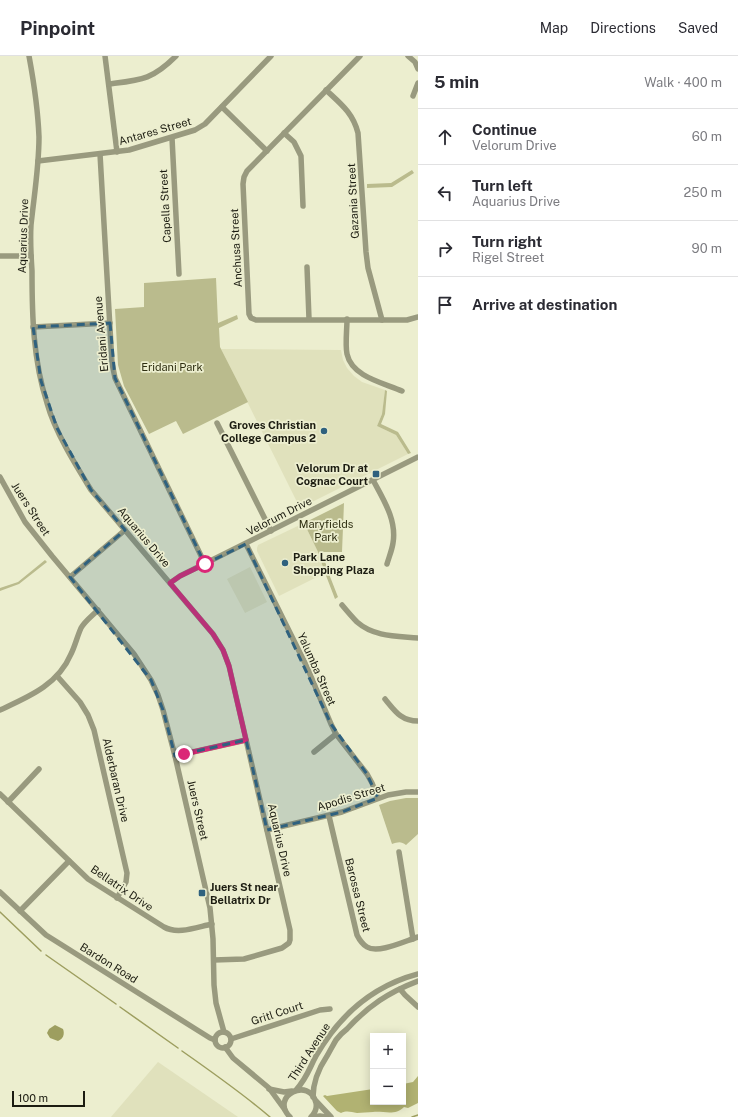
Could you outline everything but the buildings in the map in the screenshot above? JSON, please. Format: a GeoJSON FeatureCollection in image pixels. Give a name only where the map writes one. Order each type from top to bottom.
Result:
{"type":"FeatureCollection","features":[{"type":"Feature","properties":{"kind":"street","name":"Aquarius Drive"},"geometry":{"type":"LineString","coordinates":[[29,56],[39,137],[31,227],[32,309],[36,354],[47,404],[77,468],[91,490],[213,634],[223,650],[229,666],[290,930],[289,943],[282,948],[244,959],[214,960]]}},
{"type":"Feature","properties":{"kind":"street"},"geometry":{"type":"LineString","coordinates":[[105,56],[117,152]]}},
{"type":"Feature","properties":{"kind":"street"},"geometry":{"type":"LineString","coordinates":[[109,84],[145,79],[166,66],[176,56]]}},
{"type":"Feature","properties":{"kind":"street","name":"Antares Street"},"geometry":{"type":"LineString","coordinates":[[38,161],[129,150],[172,138],[199,128],[205,124],[271,56]]}},
{"type":"Feature","properties":{"kind":"street","name":"Anchusa Street"},"geometry":{"type":"LineString","coordinates":[[360,56],[247,171],[244,177],[243,184],[249,314],[251,318],[256,320],[407,320],[418,318]]}},
{"type":"Feature","properties":{"kind":"street"},"geometry":{"type":"LineString","coordinates":[[408,56],[415,62],[418,69]]}},
{"type":"Feature","properties":{"kind":"street"},"geometry":{"type":"LineString","coordinates":[[413,96],[418,84]]}},
{"type":"Feature","properties":{"kind":"street","name":"Gazania Street"},"geometry":{"type":"LineString","coordinates":[[326,90],[347,110],[356,125],[358,134],[368,268],[382,320]]}},
{"type":"Feature","properties":{"kind":"street"},"geometry":{"type":"LineString","coordinates":[[222,107],[267,151]]}},
{"type":"Feature","properties":{"kind":"street"},"geometry":{"type":"LineString","coordinates":[[284,133],[294,142],[301,156],[303,206]]}},
{"type":"Feature","properties":{"kind":"street","name":"Capella Street"},"geometry":{"type":"LineString","coordinates":[[172,138],[179,274]]}},
{"type":"Feature","properties":{"kind":"street","name":"Eridani Avenue"},"geometry":{"type":"LineString","coordinates":[[100,154],[112,363],[115,378],[205,564]]}},
{"type":"Feature","properties":{"kind":"street"},"geometry":{"type":"LineString","coordinates":[[0,256],[31,256]]}},
{"type":"Feature","properties":{"kind":"street"},"geometry":{"type":"LineString","coordinates":[[307,267],[309,319]]}},
{"type":"Feature","properties":{"kind":"street"},"geometry":{"type":"LineString","coordinates":[[347,320],[346,352],[353,367],[368,377],[402,391]]}},
{"type":"Feature","properties":{"kind":"street"},"geometry":{"type":"LineString","coordinates":[[33,327],[110,323]]}},
{"type":"Feature","properties":{"kind":"street"},"geometry":{"type":"LineString","coordinates":[[217,422],[271,531]]}},
{"type":"Feature","properties":{"kind":"street","name":"Velorum Drive"},"geometry":{"type":"LineString","coordinates":[[170,583],[180,576],[418,457]]}},
{"type":"Feature","properties":{"kind":"street","name":"Juers Street"},"geometry":{"type":"LineString","coordinates":[[0,477],[26,522],[52,556],[134,654],[152,680],[163,710],[175,756],[210,908],[214,960],[214,985],[216,1002],[224,1032]]}},
{"type":"Feature","properties":{"kind":"street"},"geometry":{"type":"LineString","coordinates":[[373,480],[390,516],[393,526],[393,543],[387,564]]}},
{"type":"Feature","properties":{"kind":"street"},"geometry":{"type":"LineString","coordinates":[[70,577],[125,530]]}},
{"type":"Feature","properties":{"kind":"street","name":"Yalumba Street"},"geometry":{"type":"LineString","coordinates":[[246,544],[307,667],[330,724],[367,774],[378,798]]}},
{"type":"Feature","properties":{"kind":"street"},"geometry":{"type":"LineString","coordinates":[[342,606],[358,622],[375,632],[384,635],[418,638]]}},
{"type":"Feature","properties":{"kind":"street"},"geometry":{"type":"LineString","coordinates":[[0,710],[35,693],[58,676],[66,665],[83,626],[98,610]]}},
{"type":"Feature","properties":{"kind":"street","name":"Alderbaran Drive"},"geometry":{"type":"LineString","coordinates":[[58,676],[80,702],[88,715],[94,730],[127,873],[126,882],[117,898]]}},
{"type":"Feature","properties":{"kind":"street"},"geometry":{"type":"LineString","coordinates":[[385,699],[401,717],[412,721],[418,721]]}},
{"type":"Feature","properties":{"kind":"street"},"geometry":{"type":"LineString","coordinates":[[314,752],[336,734]]}},
{"type":"Feature","properties":{"kind":"street"},"geometry":{"type":"LineString","coordinates":[[175,756],[246,740]]}},
{"type":"Feature","properties":{"kind":"street"},"geometry":{"type":"LineString","coordinates":[[8,802],[40,769]]}},
{"type":"Feature","properties":{"kind":"street","name":"Apodis Street"},"geometry":{"type":"LineString","coordinates":[[267,830],[329,816],[349,810],[378,798],[399,793],[418,792]]}},
{"type":"Feature","properties":{"kind":"street","name":"Bellatrix Drive"},"geometry":{"type":"LineString","coordinates":[[0,794],[88,879],[164,928],[171,931],[177,931],[212,924]]}},
{"type":"Feature","properties":{"kind":"street","name":"Barossa Street"},"geometry":{"type":"LineString","coordinates":[[329,816],[356,935],[366,947],[373,950],[382,949],[416,938]]}},
{"type":"Feature","properties":{"kind":"street"},"geometry":{"type":"LineString","coordinates":[[399,852],[416,938]]}},
{"type":"Feature","properties":{"kind":"street"},"geometry":{"type":"LineString","coordinates":[[20,911],[69,861]]}},
{"type":"Feature","properties":{"kind":"street","name":"Bardon Road"},"geometry":{"type":"LineString","coordinates":[[0,892],[46,935],[215,1040]]}},
{"type":"Feature","properties":{"kind":"street","name":"Third Avenue"},"geometry":{"type":"LineString","coordinates":[[287,1114],[284,1105],[285,1100],[307,1076],[316,1057],[330,1034],[354,1008],[386,986],[398,980],[418,974]]}},
{"type":"Feature","properties":{"kind":"street","name":"Third Avenue"},"geometry":{"type":"LineString","coordinates":[[311,1117],[315,1111],[313,1089],[315,1081],[323,1062],[336,1040],[359,1016],[381,999],[400,988],[418,981]]}},
{"type":"Feature","properties":{"kind":"street"},"geometry":{"type":"LineString","coordinates":[[400,988],[418,1007]]}},
{"type":"Feature","properties":{"kind":"street","name":"Gritl Court"},"geometry":{"type":"LineString","coordinates":[[231,1039],[320,1010],[330,1009]]}},
{"type":"Feature","properties":{"kind":"street"},"geometry":{"type":"LineString","coordinates":[[225,1047],[230,1043],[231,1039],[228,1034],[224,1032],[219,1033],[215,1040],[218,1046],[225,1047],[233,1058],[269,1088],[287,1114]]}},
{"type":"Feature","properties":{"kind":"street"},"geometry":{"type":"LineString","coordinates":[[269,1088],[284,1092],[301,1089],[306,1090],[331,1117]]}},
{"type":"Feature","properties":{"kind":"street"},"geometry":{"type":"LineString","coordinates":[[311,1117],[326,1117]]}},
{"type":"Feature","properties":{"kind":"highlighted area"},"geometry":{"type":"Polygon","coordinates":[[[110,323],[115,378],[205,564],[246,544],[331,724],[367,774],[378,798],[342,812],[267,830],[246,740],[175,756],[163,710],[151,680],[70,577],[125,530],[91,490],[57,428],[41,381],[33,327],[110,323]]]}},
{"type":"Feature","properties":{"kind":"shaded area","name":"Groves Christian College Campus 2"},"geometry":{"type":"Polygon","coordinates":[[[221,349],[341,350],[343,360],[347,368],[354,376],[362,382],[385,390],[382,414],[377,426],[396,435],[408,454],[300,508],[221,349]]]}},
{"type":"Feature","properties":{"kind":"shaded area"},"geometry":{"type":"Polygon","coordinates":[[[304,523],[318,552],[325,573],[279,596],[257,551],[258,545],[304,523]]]}},
{"type":"Feature","properties":{"kind":"shaded area"},"geometry":{"type":"Polygon","coordinates":[[[250,567],[267,602],[245,613],[227,579],[250,567]]]}},
{"type":"Feature","properties":{"kind":"shaded area"},"geometry":{"type":"Polygon","coordinates":[[[55,1025],[64,1031],[62,1038],[58,1041],[50,1038],[47,1033],[49,1029],[55,1025]]]}},
{"type":"Feature","properties":{"kind":"shaded area"},"geometry":{"type":"Polygon","coordinates":[[[158,1062],[238,1117],[111,1117],[158,1062]]]}},
{"type":"Feature","properties":{"kind":"shaded area"},"geometry":{"type":"Polygon","coordinates":[[[418,1076],[418,1103],[408,1108],[404,1107],[401,1110],[393,1112],[357,1113],[347,1111],[341,1113],[337,1111],[323,1096],[370,1089],[370,1105],[406,1105],[406,1083],[413,1082],[418,1076]]]}},
{"type":"Feature","properties":{"kind":"green space"},"geometry":{"type":"Polygon","coordinates":[[[412,170],[414,173],[392,187],[367,188],[367,184],[391,183],[412,170]]]}},
{"type":"Feature","properties":{"kind":"green space","name":"Eridani Park"},"geometry":{"type":"Polygon","coordinates":[[[216,278],[218,323],[237,315],[238,319],[219,328],[220,347],[248,402],[183,434],[176,421],[149,434],[124,386],[118,365],[115,309],[144,307],[144,283],[216,278]]]}},
{"type":"Feature","properties":{"kind":"green space"},"geometry":{"type":"Polygon","coordinates":[[[385,390],[387,391],[385,414],[381,424],[398,432],[411,453],[408,454],[396,435],[377,426],[382,414],[385,390]]]}},
{"type":"Feature","properties":{"kind":"green space","name":"Maryfields Park"},"geometry":{"type":"Polygon","coordinates":[[[344,503],[342,552],[322,552],[338,597],[335,599],[318,552],[304,523],[344,503]]]}},
{"type":"Feature","properties":{"kind":"green space"},"geometry":{"type":"Polygon","coordinates":[[[45,560],[47,562],[19,584],[0,591],[0,588],[18,582],[45,560]]]}},
{"type":"Feature","properties":{"kind":"green space"},"geometry":{"type":"Polygon","coordinates":[[[406,798],[418,798],[418,834],[406,845],[399,842],[392,844],[379,805],[406,798]]]}},
{"type":"Feature","properties":{"kind":"waterway"},"geometry":{"type":"LineString","coordinates":[[0,912],[41,951]]}},
{"type":"Feature","properties":{"kind":"waterway"},"geometry":{"type":"LineString","coordinates":[[46,955],[116,1004]]}},
{"type":"Feature","properties":{"kind":"waterway"},"geometry":{"type":"LineString","coordinates":[[120,1007],[178,1048]]}},
{"type":"Feature","properties":{"kind":"waterway"},"geometry":{"type":"LineString","coordinates":[[182,1051],[238,1091],[270,1117]]}},
{"type":"Feature","properties":{"kind":"waterway"},"geometry":{"type":"LineString","coordinates":[[412,1117],[418,1115]]}},
{"type":"Feature","properties":{"kind":"place","name":"Groves Christian College Campus 2"},"geometry":{"type":"Point","coordinates":[324,431]}},
{"type":"Feature","properties":{"kind":"place","name":"Velorum Dr at Cognac Court"},"geometry":{"type":"Point","coordinates":[376,474]}},
{"type":"Feature","properties":{"kind":"place","name":"Park Lane Shopping Plaza"},"geometry":{"type":"Point","coordinates":[285,563]}},
{"type":"Feature","properties":{"kind":"place","name":"Juers St near Bellatrix Dr"},"geometry":{"type":"Point","coordinates":[202,893]}},
{"type":"Feature","properties":{"kind":"route"},"geometry":{"type":"LineString","coordinates":[[184,754],[246,740],[229,666],[223,650],[213,634],[170,583],[180,576],[205,564]]}}]}
